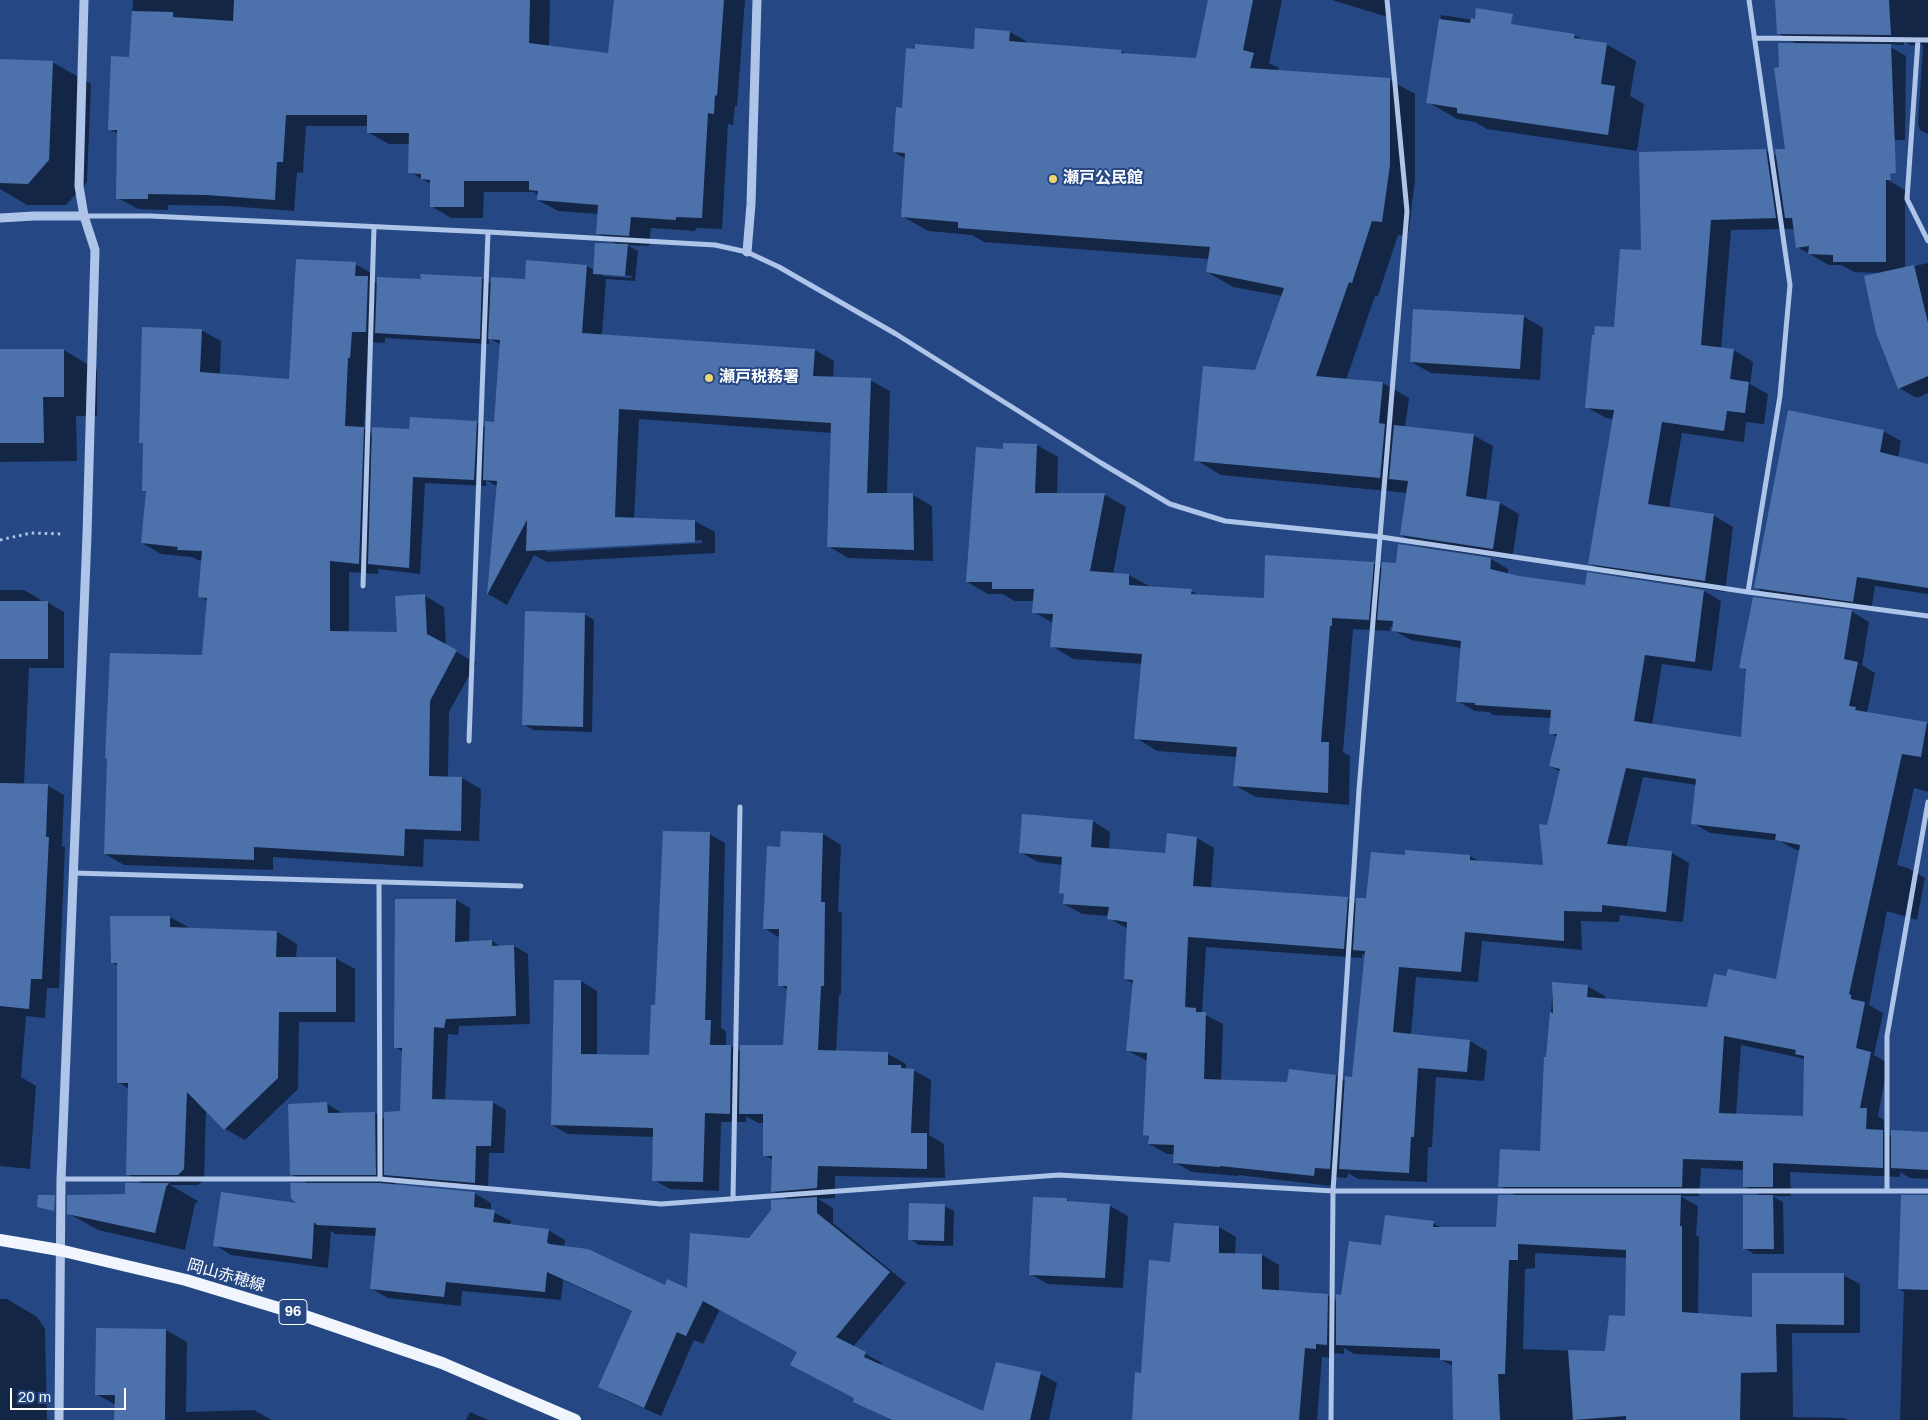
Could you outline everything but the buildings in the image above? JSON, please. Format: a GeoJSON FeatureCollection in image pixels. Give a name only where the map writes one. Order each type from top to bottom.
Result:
{"type":"FeatureCollection","features":[{"type":"Feature","properties":{"kind":"main road","name":"岡山赤穂線"},"geometry":{"type":"LineString","coordinates":[[0,1240],[59,1250],[186,1280],[304,1316],[442,1363],[575,1420]]}},
{"type":"Feature","properties":{"kind":"street"},"geometry":{"type":"LineString","coordinates":[[58,1420],[61,1179],[87,534],[95,250],[84,216],[79,186],[84,0]]}},
{"type":"Feature","properties":{"kind":"street"},"geometry":{"type":"LineString","coordinates":[[747,252],[751,204],[757,0]]}},
{"type":"Feature","properties":{"kind":"street"},"geometry":{"type":"LineString","coordinates":[[1331,1420],[1332,1191],[1359,790],[1407,211],[1387,0]]}},
{"type":"Feature","properties":{"kind":"street"},"geometry":{"type":"LineString","coordinates":[[1748,592],[1780,396],[1790,286],[1749,0]]}},
{"type":"Feature","properties":{"kind":"street"},"geometry":{"type":"LineString","coordinates":[[1754,38],[1928,40]]}},
{"type":"Feature","properties":{"kind":"street"},"geometry":{"type":"LineString","coordinates":[[1918,40],[1907,199],[1928,241]]}},
{"type":"Feature","properties":{"kind":"street"},"geometry":{"type":"LineString","coordinates":[[0,218],[34,216],[150,216],[715,245],[747,252],[779,267],[896,334],[1101,463],[1170,504],[1225,521],[1381,537],[1748,592],[1928,616]]}},
{"type":"Feature","properties":{"kind":"street"},"geometry":{"type":"LineString","coordinates":[[363,586],[374,227]]}},
{"type":"Feature","properties":{"kind":"street"},"geometry":{"type":"LineString","coordinates":[[470,741],[488,232]]}},
{"type":"Feature","properties":{"kind":"street"},"geometry":{"type":"LineString","coordinates":[[1887,1191],[1887,1036],[1928,802]]}},
{"type":"Feature","properties":{"kind":"street"},"geometry":{"type":"LineString","coordinates":[[733,1199],[740,807]]}},
{"type":"Feature","properties":{"kind":"street"},"geometry":{"type":"LineString","coordinates":[[73,873],[521,886]]}},
{"type":"Feature","properties":{"kind":"street"},"geometry":{"type":"LineString","coordinates":[[378,882],[380,1179]]}},
{"type":"Feature","properties":{"kind":"street"},"geometry":{"type":"LineString","coordinates":[[61,1179],[380,1179],[661,1204],[1059,1175],[1332,1191],[1928,1191]]}},
{"type":"Feature","properties":{"kind":"path"},"geometry":{"type":"LineString","coordinates":[[0,540],[31,533],[87,534]]}},
{"type":"Feature","properties":{"kind":"place","name":"瀬戸公民館"},"geometry":{"type":"Point","coordinates":[1053,179]}},
{"type":"Feature","properties":{"kind":"place","name":"瀬戸税務署"},"geometry":{"type":"Point","coordinates":[709,378]}}]}
